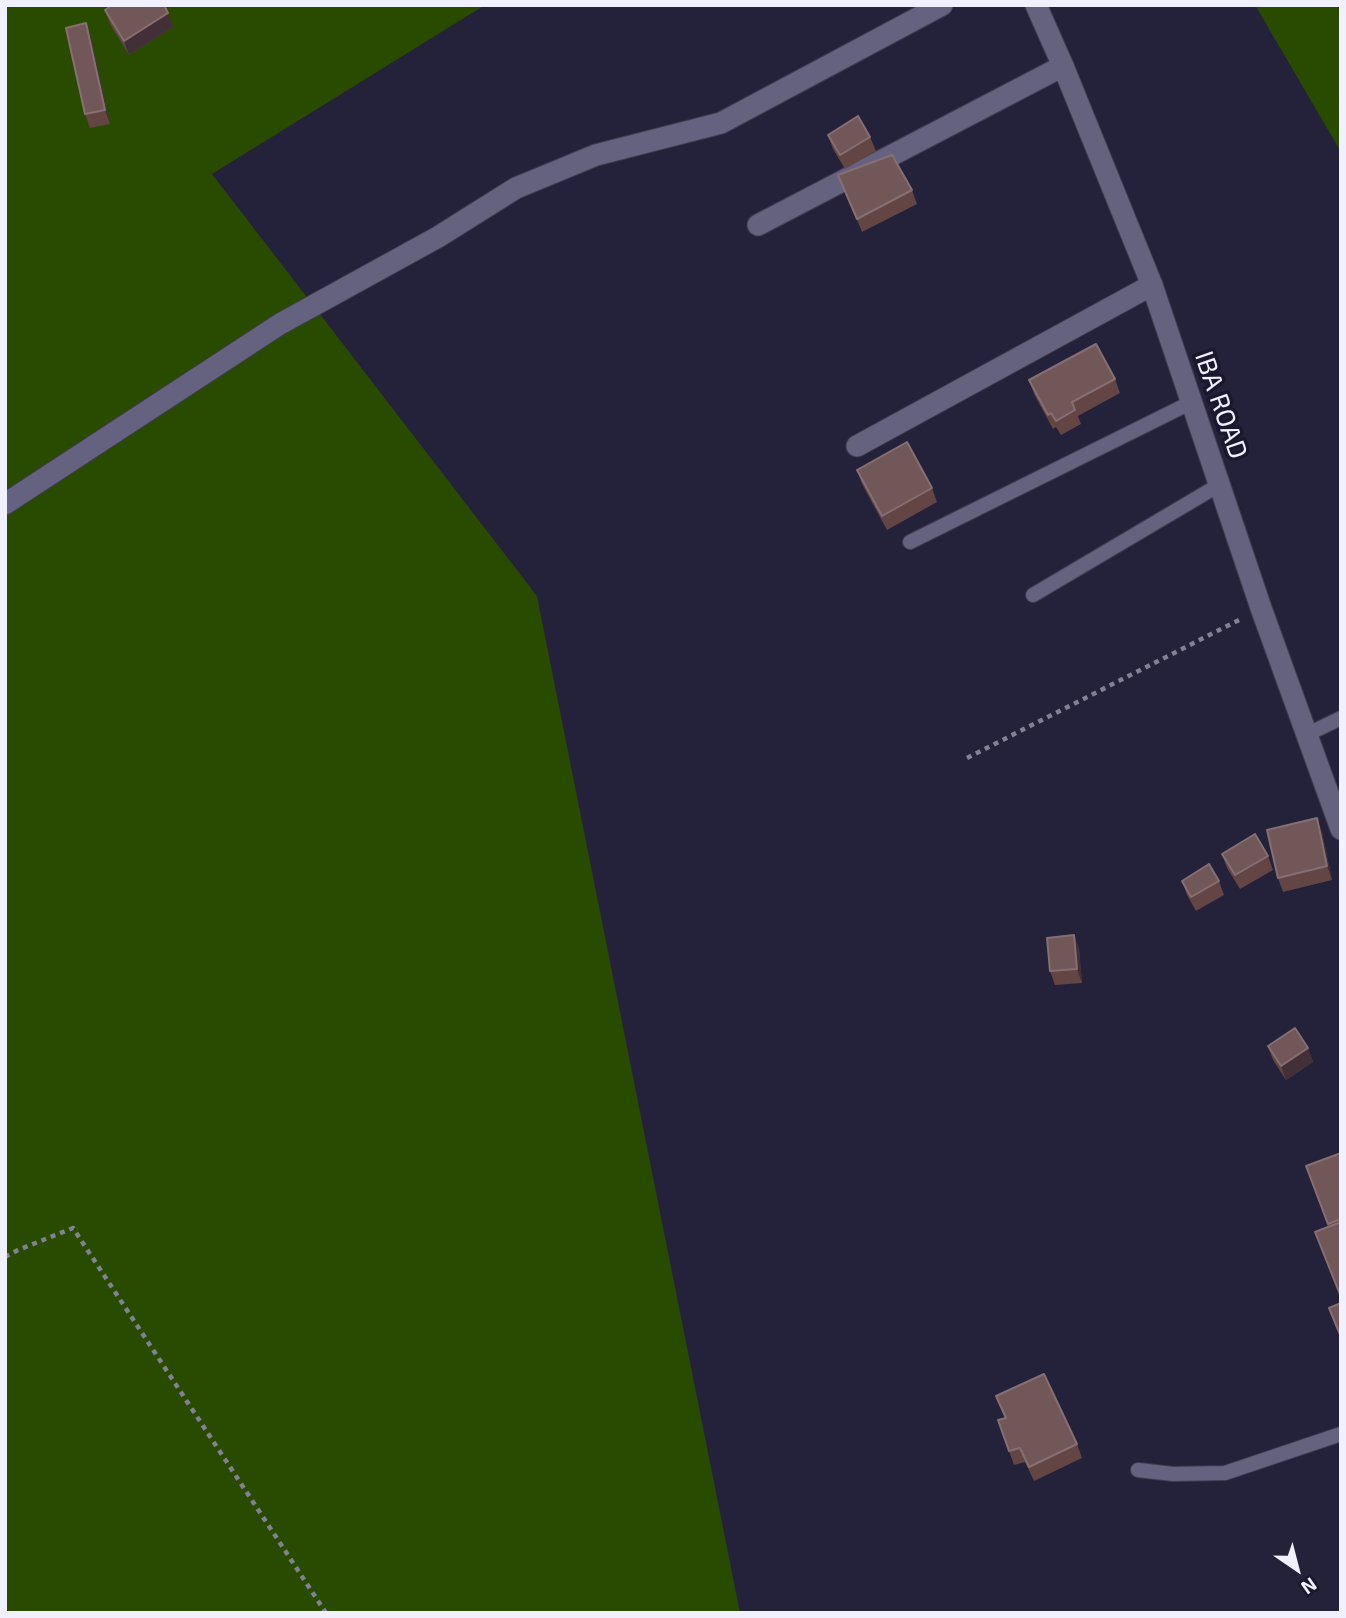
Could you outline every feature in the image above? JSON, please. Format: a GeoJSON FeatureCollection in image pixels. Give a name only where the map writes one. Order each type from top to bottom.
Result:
{"type":"FeatureCollection","features":[{"type":"Feature","properties":{"kind":"street"},"geometry":{"type":"LineString","coordinates":[[5,504],[280,324],[438,237],[516,188],[596,155],[721,123],[942,5]]}},
{"type":"Feature","properties":{"kind":"street","name":"IBA ROAD"},"geometry":{"type":"LineString","coordinates":[[1036,5],[1152,285],[1261,608],[1341,829]]}},
{"type":"Feature","properties":{"kind":"street"},"geometry":{"type":"LineString","coordinates":[[758,225],[1063,66]]}},
{"type":"Feature","properties":{"kind":"street"},"geometry":{"type":"LineString","coordinates":[[857,446],[1152,285]]}},
{"type":"Feature","properties":{"kind":"lane"},"geometry":{"type":"LineString","coordinates":[[910,542],[1190,403]]}},
{"type":"Feature","properties":{"kind":"lane"},"geometry":{"type":"LineString","coordinates":[[1033,595],[1219,485]]}},
{"type":"Feature","properties":{"kind":"lane"},"geometry":{"type":"LineString","coordinates":[[1306,734],[1341,718]]}},
{"type":"Feature","properties":{"kind":"lane"},"geometry":{"type":"LineString","coordinates":[[1138,1470],[1173,1474],[1225,1473],[1341,1434]]}},
{"type":"Feature","properties":{"kind":"path"},"geometry":{"type":"LineString","coordinates":[[967,758],[1261,608]]}},
{"type":"Feature","properties":{"kind":"path"},"geometry":{"type":"LineString","coordinates":[[5,1257],[73,1228],[327,1613]]}},
{"type":"Feature","properties":{"kind":"green space"},"geometry":{"type":"Polygon","coordinates":[[[5,5],[485,5],[212,174],[537,596],[740,1613],[5,1613],[5,5]]]}},
{"type":"Feature","properties":{"kind":"green space"},"geometry":{"type":"Polygon","coordinates":[[[1255,5],[1341,5],[1341,152],[1255,5]]]}},
{"type":"Feature","properties":{"kind":"building"},"geometry":{"type":"Polygon","coordinates":[[[112,5],[164,5],[168,13],[124,41],[105,10],[112,5]]]}},
{"type":"Feature","properties":{"kind":"building"},"geometry":{"type":"Polygon","coordinates":[[[86,23],[105,110],[85,114],[66,28],[86,23]]]}},
{"type":"Feature","properties":{"kind":"building"},"geometry":{"type":"Polygon","coordinates":[[[858,116],[870,137],[840,155],[828,135],[858,116]]]}},
{"type":"Feature","properties":{"kind":"building"},"geometry":{"type":"Polygon","coordinates":[[[892,155],[912,190],[857,219],[838,175],[892,155]]]}},
{"type":"Feature","properties":{"kind":"building"},"geometry":{"type":"Polygon","coordinates":[[[1096,344],[1115,379],[1072,402],[1075,410],[1056,421],[1051,413],[1048,415],[1029,380],[1096,344]]]}},
{"type":"Feature","properties":{"kind":"building"},"geometry":{"type":"Polygon","coordinates":[[[907,442],[932,488],[882,516],[857,470],[907,442]]]}},
{"type":"Feature","properties":{"kind":"building"},"geometry":{"type":"Polygon","coordinates":[[[1317,818],[1327,866],[1278,878],[1267,830],[1317,818]]]}},
{"type":"Feature","properties":{"kind":"building"},"geometry":{"type":"Polygon","coordinates":[[[1255,834],[1268,856],[1235,875],[1222,854],[1255,834]]]}},
{"type":"Feature","properties":{"kind":"building"},"geometry":{"type":"Polygon","coordinates":[[[1209,864],[1219,881],[1191,897],[1182,881],[1209,864]]]}},
{"type":"Feature","properties":{"kind":"building"},"geometry":{"type":"Polygon","coordinates":[[[1074,935],[1077,969],[1050,971],[1047,938],[1074,935]]]}},
{"type":"Feature","properties":{"kind":"building"},"geometry":{"type":"Polygon","coordinates":[[[1295,1028],[1308,1048],[1281,1066],[1268,1046],[1295,1028]]]}},
{"type":"Feature","properties":{"kind":"building"},"geometry":{"type":"Polygon","coordinates":[[[1341,1153],[1341,1219],[1328,1224],[1306,1166],[1341,1153]]]}},
{"type":"Feature","properties":{"kind":"building"},"geometry":{"type":"Polygon","coordinates":[[[1341,1222],[1341,1297],[1315,1232],[1341,1222]]]}},
{"type":"Feature","properties":{"kind":"building"},"geometry":{"type":"Polygon","coordinates":[[[1341,1303],[1341,1337],[1329,1308],[1341,1303]]]}},
{"type":"Feature","properties":{"kind":"building"},"geometry":{"type":"Polygon","coordinates":[[[1044,1374],[1077,1444],[1029,1467],[1020,1448],[1009,1451],[998,1420],[1006,1418],[996,1396],[1044,1374]]]}}]}
